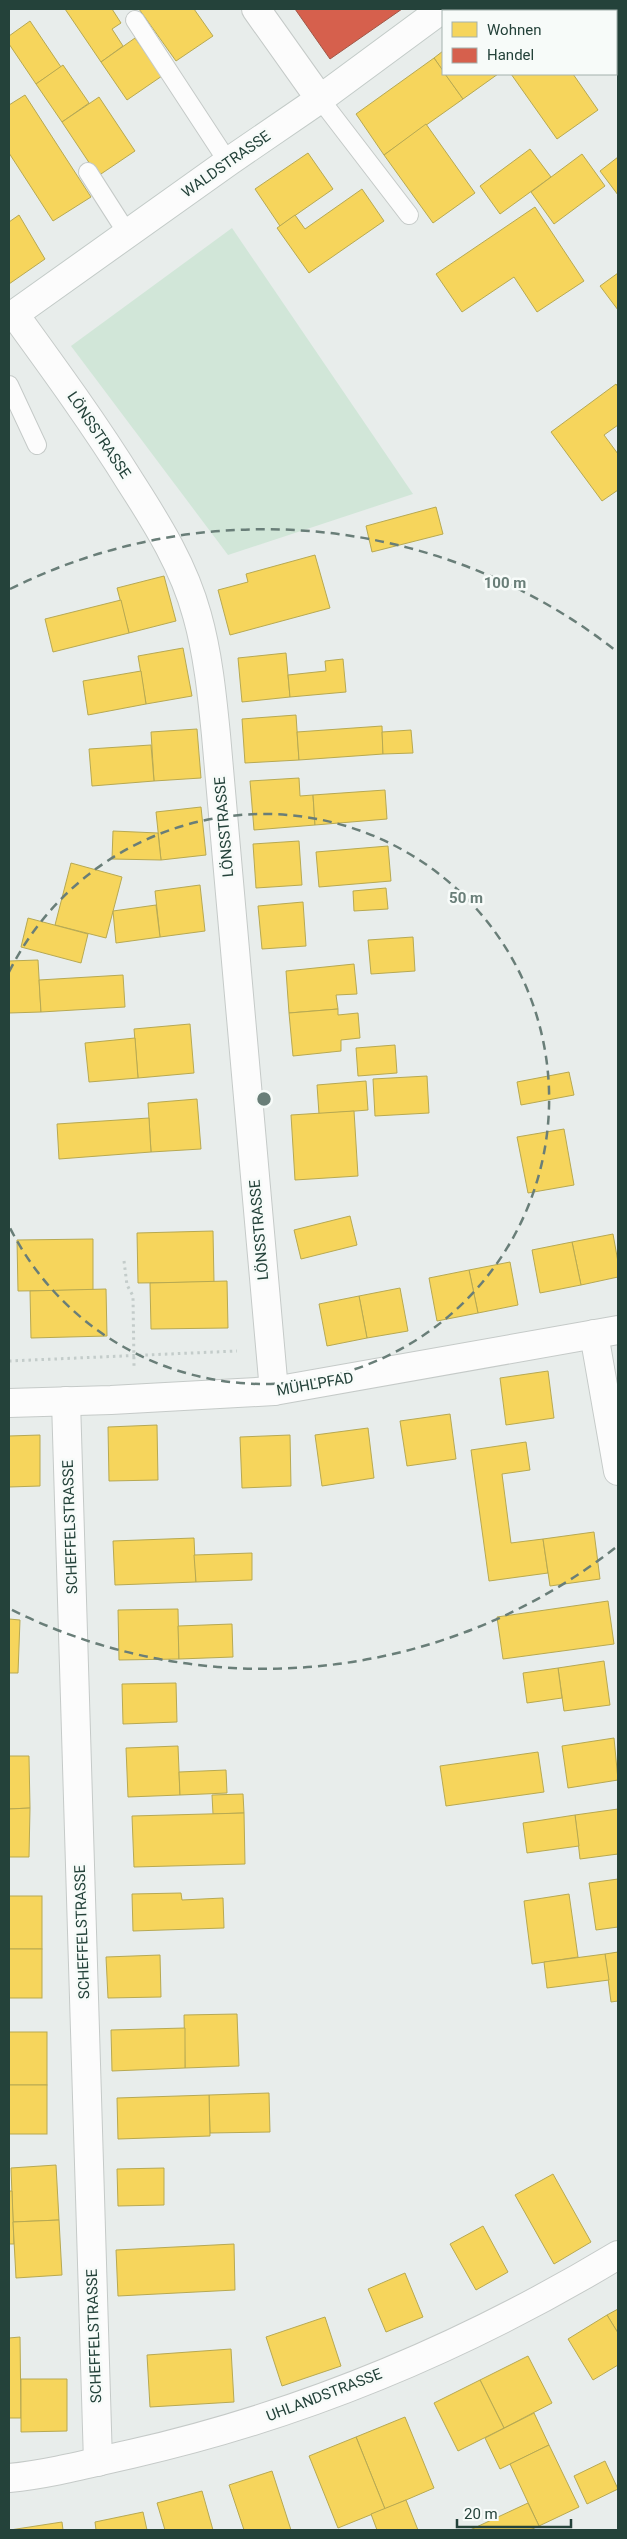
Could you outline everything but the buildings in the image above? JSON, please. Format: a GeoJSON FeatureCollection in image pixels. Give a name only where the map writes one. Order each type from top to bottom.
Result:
{"type":"FeatureCollection","features":[{"type":"Feature","properties":{"kind":"street"},"geometry":{"type":"LineString","coordinates":[[256,9],[320,99]]}},
{"type":"Feature","properties":{"kind":"street","name":"WALDSTRASSE"},"geometry":{"type":"LineString","coordinates":[[12,316],[127,233],[320,99],[442,9]]}},
{"type":"Feature","properties":{"kind":"street","name":"LÖNSSTRASSE"},"geometry":{"type":"LineString","coordinates":[[12,316],[83,409],[156,522],[179,566],[197,615],[209,672],[216,735],[274,1391]]}},
{"type":"Feature","properties":{"kind":"street"},"geometry":{"type":"LineString","coordinates":[[606,1332],[618,1471]]}},
{"type":"Feature","properties":{"kind":"street","name":"MÜHLPFAD"},"geometry":{"type":"LineString","coordinates":[[9,1403],[135,1399],[274,1391],[606,1332]]}},
{"type":"Feature","properties":{"kind":"street","name":"SCHEFFELSTRASSE"},"geometry":{"type":"LineString","coordinates":[[66,1401],[98,2462]]}},
{"type":"Feature","properties":{"kind":"street","name":"UHLANDSTRASSE"},"geometry":{"type":"LineString","coordinates":[[9,2478],[98,2462],[183,2442],[281,2414],[438,2350],[508,2317],[618,2255]]}},
{"type":"Feature","properties":{"kind":"lane"},"geometry":{"type":"LineString","coordinates":[[135,20],[228,162]]}},
{"type":"Feature","properties":{"kind":"lane"},"geometry":{"type":"LineString","coordinates":[[320,99],[409,215]]}},
{"type":"Feature","properties":{"kind":"lane"},"geometry":{"type":"LineString","coordinates":[[88,172],[127,233]]}},
{"type":"Feature","properties":{"kind":"lane"},"geometry":{"type":"LineString","coordinates":[[9,384],[38,445]]}},
{"type":"Feature","properties":{"kind":"path"},"geometry":{"type":"LineString","coordinates":[[124,1261],[127,1285],[133,1296],[135,1399]]}},
{"type":"Feature","properties":{"kind":"path"},"geometry":{"type":"LineString","coordinates":[[9,1361],[270,1350]]}},
{"type":"Feature","properties":{"kind":"green space"},"geometry":{"type":"Polygon","coordinates":[[[232,228],[413,494],[228,555],[71,346],[232,228]]]}}]}
